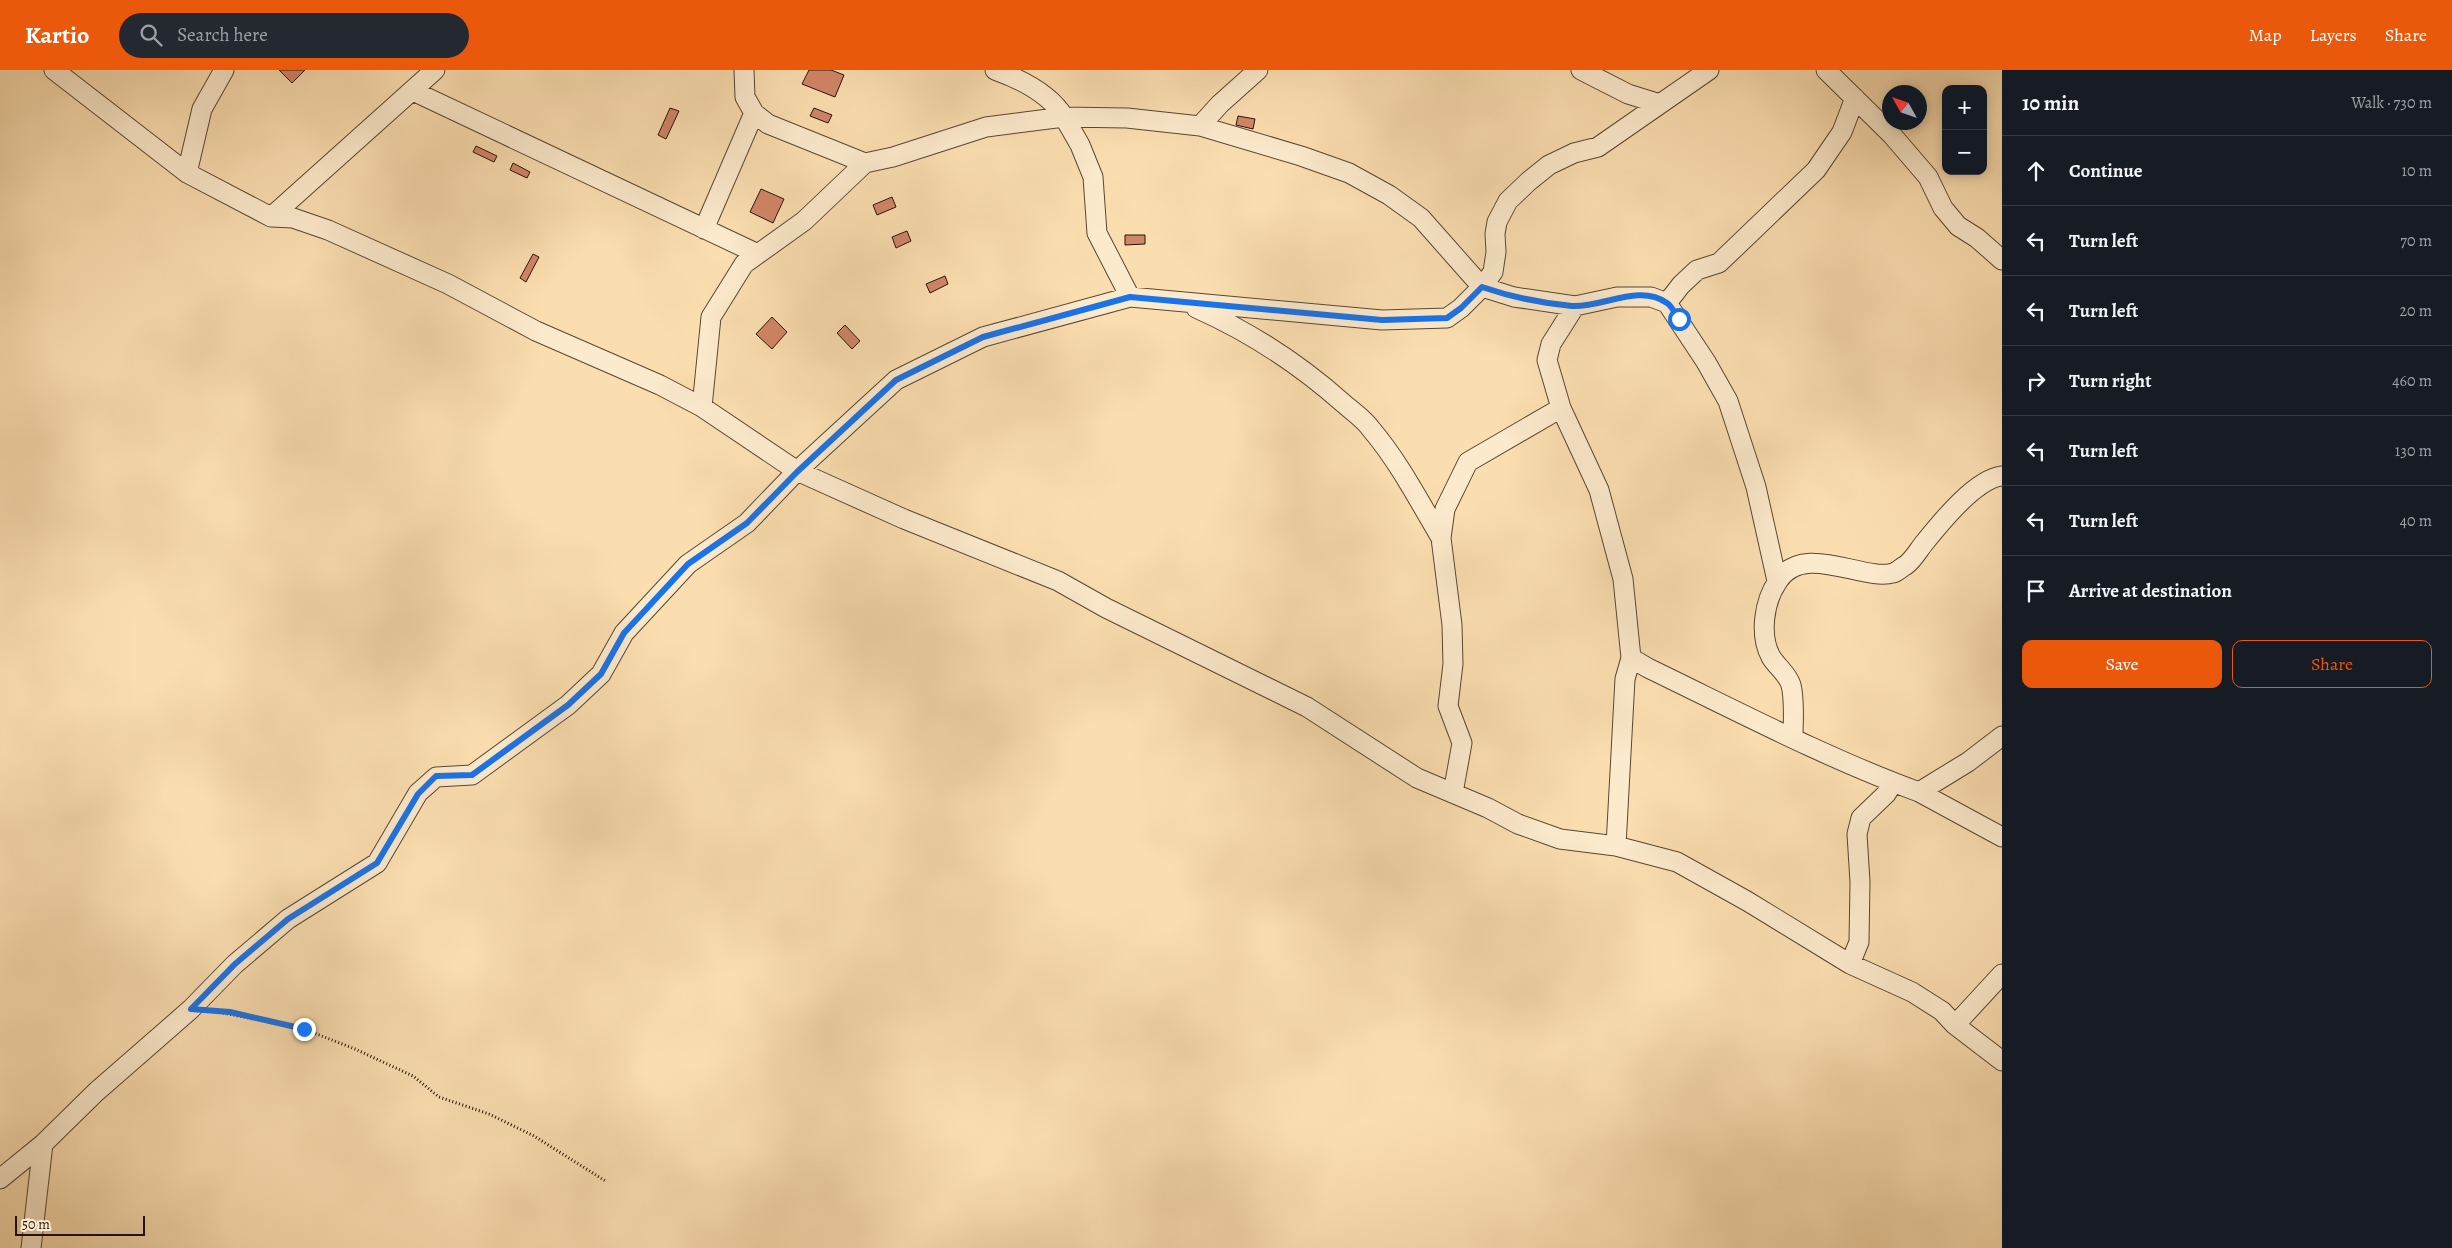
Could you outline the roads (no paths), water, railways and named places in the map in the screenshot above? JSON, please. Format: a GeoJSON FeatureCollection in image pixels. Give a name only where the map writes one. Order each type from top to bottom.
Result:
{"type":"FeatureCollection","features":[{"type":"Feature","properties":{"kind":"street"},"geometry":{"type":"LineString","coordinates":[[54,70],[186,173],[271,217],[293,218],[328,230],[448,284],[536,331],[660,385],[702,407],[797,472],[904,519],[1058,581],[1106,608],[1308,708],[1417,778],[1518,824],[1560,839],[1616,846],[1677,862],[1747,901],[1850,964],[1912,992],[1942,1011],[1955,1025],[2002,1062]]}},
{"type":"Feature","properties":{"kind":"street"},"geometry":{"type":"LineString","coordinates":[[186,173],[202,109],[224,70]]}},
{"type":"Feature","properties":{"kind":"street"},"geometry":{"type":"LineString","coordinates":[[744,70],[745,97],[754,114],[768,124],[865,163],[893,158],[986,127],[1064,117],[1128,118],[1200,126],[1326,164],[1350,173],[1389,195],[1421,218],[1482,287],[1514,297],[1575,306],[1631,297],[1651,297],[1668,303],[1706,362],[1728,401],[1756,487],[1777,581]]}},
{"type":"Feature","properties":{"kind":"street"},"geometry":{"type":"LineString","coordinates":[[995,70],[1020,81],[1056,104],[1064,117],[1080,145],[1093,177],[1097,233],[1130,297]]}},
{"type":"Feature","properties":{"kind":"street"},"geometry":{"type":"LineString","coordinates":[[1200,126],[1220,104],[1258,70]]}},
{"type":"Feature","properties":{"kind":"street"},"geometry":{"type":"LineString","coordinates":[[1581,70],[1628,94],[1660,104]]}},
{"type":"Feature","properties":{"kind":"street"},"geometry":{"type":"LineString","coordinates":[[0,1179],[43,1144],[96,1092],[191,1009],[235,964],[288,919],[377,863],[418,794],[436,776],[472,775],[568,705],[601,674],[624,633],[688,564],[747,523],[797,472],[896,380],[983,337],[1130,297],[1382,320],[1447,318],[1461,308],[1482,287],[1493,272],[1497,222],[1508,201],[1549,166],[1574,153],[1598,147],[1709,70]]}},
{"type":"Feature","properties":{"kind":"street"},"geometry":{"type":"LineString","coordinates":[[1826,70],[1856,98],[1928,176],[1943,208],[1958,226],[1977,238],[2002,260]]}},
{"type":"Feature","properties":{"kind":"street"},"geometry":{"type":"LineString","coordinates":[[271,217],[424,77],[704,229],[758,254]]}},
{"type":"Feature","properties":{"kind":"street"},"geometry":{"type":"LineString","coordinates":[[1668,303],[1681,285],[1697,270],[1719,263],[1816,170],[1842,132],[1856,98]]}},
{"type":"Feature","properties":{"kind":"street"},"geometry":{"type":"LineString","coordinates":[[704,229],[754,114]]}},
{"type":"Feature","properties":{"kind":"street"},"geometry":{"type":"LineString","coordinates":[[702,407],[711,317],[744,264],[804,220],[865,163]]}},
{"type":"Feature","properties":{"kind":"street"},"geometry":{"type":"LineString","coordinates":[[1185,302],[1234,325],[1283,356],[1325,387],[1370,427],[1402,471],[1441,538]]}},
{"type":"Feature","properties":{"kind":"street"},"geometry":{"type":"LineString","coordinates":[[1575,306],[1551,344],[1547,360],[1561,408],[1599,490],[1622,579],[1631,658],[1626,679],[1616,846]]}},
{"type":"Feature","properties":{"kind":"street"},"geometry":{"type":"LineString","coordinates":[[1453,793],[1462,744],[1448,706],[1452,664],[1452,625],[1441,538],[1445,510],[1468,462],[1561,408]]}},
{"type":"Feature","properties":{"kind":"street"},"geometry":{"type":"LineString","coordinates":[[1793,738],[1790,685],[1784,672],[1772,658],[1765,630],[1765,613],[1777,581],[1786,572],[1799,566],[1827,563],[1873,572],[1893,573],[1908,563],[1926,540],[1975,489],[1995,477],[2002,476]]}},
{"type":"Feature","properties":{"kind":"street"},"geometry":{"type":"LineString","coordinates":[[1631,658],[1793,738],[1893,783],[1919,792],[2002,837]]}},
{"type":"Feature","properties":{"kind":"street"},"geometry":{"type":"LineString","coordinates":[[1919,792],[1968,762],[2002,736]]}},
{"type":"Feature","properties":{"kind":"street"},"geometry":{"type":"LineString","coordinates":[[1850,964],[1859,942],[1860,882],[1857,834],[1861,818],[1886,794],[1893,783]]}},
{"type":"Feature","properties":{"kind":"street"},"geometry":{"type":"LineString","coordinates":[[1955,1025],[2002,974]]}},
{"type":"Feature","properties":{"kind":"street"},"geometry":{"type":"LineString","coordinates":[[31,1248],[43,1144]]}}]}
